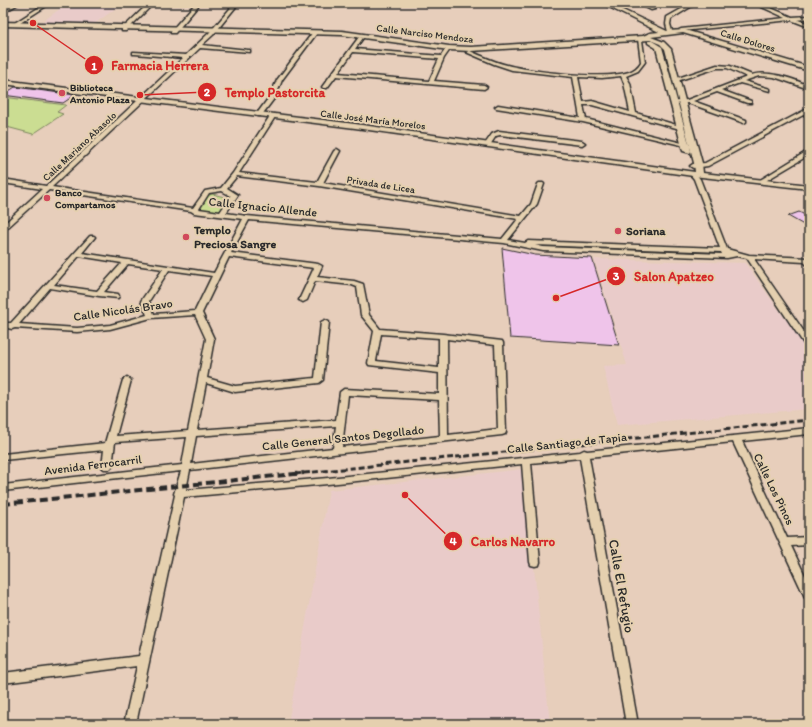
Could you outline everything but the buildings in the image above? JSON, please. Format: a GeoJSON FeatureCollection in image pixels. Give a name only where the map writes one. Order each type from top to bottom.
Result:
{"type":"FeatureCollection","features":[{"type":"Feature","properties":{"kind":"street"},"geometry":{"type":"LineString","coordinates":[[3,12],[18,3]]}},
{"type":"Feature","properties":{"kind":"street"},"geometry":{"type":"LineString","coordinates":[[14,24],[49,3]]}},
{"type":"Feature","properties":{"kind":"street"},"geometry":{"type":"LineString","coordinates":[[126,28],[152,3]]}},
{"type":"Feature","properties":{"kind":"street","name":"Calle Mariano Abasolo"},"geometry":{"type":"LineString","coordinates":[[4,226],[187,58],[237,3]]}},
{"type":"Feature","properties":{"kind":"street"},"geometry":{"type":"LineString","coordinates":[[604,3],[665,32]]}},
{"type":"Feature","properties":{"kind":"street"},"geometry":{"type":"LineString","coordinates":[[639,3],[653,10]]}},
{"type":"Feature","properties":{"kind":"street"},"geometry":{"type":"LineString","coordinates":[[646,41],[665,32],[669,18],[696,3]]}},
{"type":"Feature","properties":{"kind":"street"},"geometry":{"type":"LineString","coordinates":[[755,3],[809,26]]}},
{"type":"Feature","properties":{"kind":"street"},"geometry":{"type":"LineString","coordinates":[[174,31],[196,6]]}},
{"type":"Feature","properties":{"kind":"street"},"geometry":{"type":"LineString","coordinates":[[646,41],[665,32],[794,20],[809,17]]}},
{"type":"Feature","properties":{"kind":"street","name":"Calle Narciso Mendoza"},"geometry":{"type":"LineString","coordinates":[[3,24],[174,31],[364,35],[468,52],[646,41]]}},
{"type":"Feature","properties":{"kind":"street","name":"Calle Dolores"},"geometry":{"type":"LineString","coordinates":[[681,30],[809,69]]}},
{"type":"Feature","properties":{"kind":"street"},"geometry":{"type":"LineString","coordinates":[[259,115],[273,96],[280,80],[314,34]]}},
{"type":"Feature","properties":{"kind":"street","name":"Calle Narciso Mendoza"},"geometry":{"type":"LineString","coordinates":[[314,34],[361,38],[448,49],[491,49],[646,41]]}},
{"type":"Feature","properties":{"kind":"street"},"geometry":{"type":"LineString","coordinates":[[325,87],[361,38]]}},
{"type":"Feature","properties":{"kind":"street"},"geometry":{"type":"LineString","coordinates":[[646,41],[658,46],[668,62],[681,102],[689,146]]}},
{"type":"Feature","properties":{"kind":"street"},"geometry":{"type":"LineString","coordinates":[[468,52],[511,68],[575,75],[623,75],[630,73],[642,65],[646,41]]}},
{"type":"Feature","properties":{"kind":"street"},"geometry":{"type":"LineString","coordinates":[[198,46],[248,51]]}},
{"type":"Feature","properties":{"kind":"street"},"geometry":{"type":"LineString","coordinates":[[432,82],[442,58],[448,49]]}},
{"type":"Feature","properties":{"kind":"street"},"geometry":{"type":"LineString","coordinates":[[352,50],[442,58]]}},
{"type":"Feature","properties":{"kind":"street"},"geometry":{"type":"LineString","coordinates":[[135,53],[187,58]]}},
{"type":"Feature","properties":{"kind":"street"},"geometry":{"type":"LineString","coordinates":[[668,62],[681,102],[680,127],[698,170],[725,253]]}},
{"type":"Feature","properties":{"kind":"street"},"geometry":{"type":"LineString","coordinates":[[675,80],[717,66],[728,67],[750,76]]}},
{"type":"Feature","properties":{"kind":"street"},"geometry":{"type":"LineString","coordinates":[[334,74],[484,87]]}},
{"type":"Feature","properties":{"kind":"street"},"geometry":{"type":"LineString","coordinates":[[681,102],[758,74],[768,74],[803,85]]}},
{"type":"Feature","properties":{"kind":"street"},"geometry":{"type":"LineString","coordinates":[[575,75],[580,104],[579,107],[583,120]]}},
{"type":"Feature","properties":{"kind":"street"},"geometry":{"type":"LineString","coordinates":[[623,75],[627,83],[633,114]]}},
{"type":"Feature","properties":{"kind":"street"},"geometry":{"type":"LineString","coordinates":[[738,81],[768,90]]}},
{"type":"Feature","properties":{"kind":"street","name":"Calle José María Morelos"},"geometry":{"type":"LineString","coordinates":[[3,82],[698,170],[760,182],[809,187]]}},
{"type":"Feature","properties":{"kind":"street"},"geometry":{"type":"LineString","coordinates":[[716,90],[750,102]]}},
{"type":"Feature","properties":{"kind":"street"},"geometry":{"type":"LineString","coordinates":[[681,102],[744,121]]}},
{"type":"Feature","properties":{"kind":"street"},"geometry":{"type":"LineString","coordinates":[[580,104],[588,103],[680,127]]}},
{"type":"Feature","properties":{"kind":"street"},"geometry":{"type":"LineString","coordinates":[[498,107],[583,120],[689,146]]}},
{"type":"Feature","properties":{"kind":"street"},"geometry":{"type":"LineString","coordinates":[[698,170],[809,110]]}},
{"type":"Feature","properties":{"kind":"street"},"geometry":{"type":"LineString","coordinates":[[223,189],[235,174],[272,117]]}},
{"type":"Feature","properties":{"kind":"street"},"geometry":{"type":"LineString","coordinates":[[488,144],[494,135],[499,133],[582,143]]}},
{"type":"Feature","properties":{"kind":"street"},"geometry":{"type":"LineString","coordinates":[[319,184],[337,150]]}},
{"type":"Feature","properties":{"kind":"street"},"geometry":{"type":"LineString","coordinates":[[760,182],[809,152]]}},
{"type":"Feature","properties":{"kind":"street","name":"Privada de Licea"},"geometry":{"type":"LineString","coordinates":[[235,174],[319,184],[523,218]]}},
{"type":"Feature","properties":{"kind":"street","name":"Calle Ignacio Allende"},"geometry":{"type":"LineString","coordinates":[[3,181],[247,218],[504,241],[543,249],[578,251],[725,253],[749,257],[807,260],[809,264]]}},
{"type":"Feature","properties":{"kind":"street"},"geometry":{"type":"LineString","coordinates":[[504,241],[534,204],[541,184]]}},
{"type":"Feature","properties":{"kind":"street"},"geometry":{"type":"LineString","coordinates":[[194,211],[207,192],[223,189],[235,195],[222,214]]}},
{"type":"Feature","properties":{"kind":"street"},"geometry":{"type":"LineString","coordinates":[[130,724],[186,467],[210,339],[198,312],[247,218]]}},
{"type":"Feature","properties":{"kind":"street"},"geometry":{"type":"LineString","coordinates":[[12,327],[92,237]]}},
{"type":"Feature","properties":{"kind":"street"},"geometry":{"type":"LineString","coordinates":[[77,254],[216,275]]}},
{"type":"Feature","properties":{"kind":"street"},"geometry":{"type":"LineString","coordinates":[[227,254],[318,266],[303,300]]}},
{"type":"Feature","properties":{"kind":"street"},"geometry":{"type":"LineString","coordinates":[[749,257],[808,343]]}},
{"type":"Feature","properties":{"kind":"street"},"geometry":{"type":"LineString","coordinates":[[99,294],[126,262]]}},
{"type":"Feature","properties":{"kind":"street"},"geometry":{"type":"LineString","coordinates":[[151,316],[145,301],[167,268]]}},
{"type":"Feature","properties":{"kind":"street"},"geometry":{"type":"LineString","coordinates":[[312,279],[354,283],[360,286],[365,316],[378,331],[443,336],[444,439]]}},
{"type":"Feature","properties":{"kind":"street"},"geometry":{"type":"LineString","coordinates":[[48,286],[115,296]]}},
{"type":"Feature","properties":{"kind":"street","name":"Calle Nicolás Bravo"},"geometry":{"type":"LineString","coordinates":[[3,325],[12,327],[77,330],[110,326],[151,316],[198,312]]}},
{"type":"Feature","properties":{"kind":"street"},"geometry":{"type":"LineString","coordinates":[[202,379],[235,389],[319,380],[325,322]]}},
{"type":"Feature","properties":{"kind":"street"},"geometry":{"type":"LineString","coordinates":[[378,331],[372,363],[444,371]]}},
{"type":"Feature","properties":{"kind":"street","name":"Calle General Santos Degollado"},"geometry":{"type":"LineString","coordinates":[[186,467],[502,432],[499,343],[443,336]]}},
{"type":"Feature","properties":{"kind":"street"},"geometry":{"type":"LineString","coordinates":[[107,467],[110,443],[128,380]]}},
{"type":"Feature","properties":{"kind":"street"},"geometry":{"type":"LineString","coordinates":[[337,451],[344,392],[443,397]]}},
{"type":"Feature","properties":{"kind":"street"},"geometry":{"type":"LineString","coordinates":[[3,457],[192,434],[340,423]]}},
{"type":"Feature","properties":{"kind":"street","name":"Calle Santiago de Tapia"},"geometry":{"type":"LineString","coordinates":[[179,494],[328,481],[584,453],[809,431]]}},
{"type":"Feature","properties":{"kind":"street","name":"Calle Los Pinos"},"geometry":{"type":"LineString","coordinates":[[736,438],[786,542],[809,595]]}},
{"type":"Feature","properties":{"kind":"street","name":"Calle El Refugio"},"geometry":{"type":"LineString","coordinates":[[584,453],[632,724]]}},
{"type":"Feature","properties":{"kind":"street"},"geometry":{"type":"LineString","coordinates":[[526,460],[536,562]]}},
{"type":"Feature","properties":{"kind":"street","name":"Avenida Ferrocarril"},"geometry":{"type":"LineString","coordinates":[[3,488],[186,467]]}},
{"type":"Feature","properties":{"kind":"street"},"geometry":{"type":"LineString","coordinates":[[786,542],[809,541]]}},
{"type":"Feature","properties":{"kind":"street"},"geometry":{"type":"LineString","coordinates":[[3,678],[144,660]]}},
{"type":"Feature","properties":{"kind":"shaded area"},"geometry":{"type":"Polygon","coordinates":[[[68,3],[123,3],[93,25],[42,22],[68,3]]]}},
{"type":"Feature","properties":{"kind":"shaded area"},"geometry":{"type":"Polygon","coordinates":[[[594,259],[745,263],[809,351],[809,409],[617,425],[603,366],[627,365],[594,259]]]}},
{"type":"Feature","properties":{"kind":"shaded area"},"geometry":{"type":"Polygon","coordinates":[[[524,469],[550,724],[288,724],[329,490],[524,469]]]}},
{"type":"Feature","properties":{"kind":"green space"},"geometry":{"type":"Polygon","coordinates":[[[3,97],[66,105],[57,112],[63,114],[33,134],[3,126],[3,97]]]}},
{"type":"Feature","properties":{"kind":"green space"},"geometry":{"type":"Polygon","coordinates":[[[212,194],[229,198],[220,211],[215,212],[200,209],[207,196],[212,194]]]}},
{"type":"Feature","properties":{"kind":"railway"},"geometry":{"type":"LineString","coordinates":[[295,474],[809,420]]}},
{"type":"Feature","properties":{"kind":"railway"},"geometry":{"type":"LineString","coordinates":[[3,504],[304,473]]}},
{"type":"Feature","properties":{"kind":"place","name":"Farmacia Herrera"},"geometry":{"type":"Point","coordinates":[33,23]}},
{"type":"Feature","properties":{"kind":"place","name":"Biblioteca Antonio Plaza"},"geometry":{"type":"Point","coordinates":[62,93]}},
{"type":"Feature","properties":{"kind":"place","name":"Templo Pastorcita"},"geometry":{"type":"Point","coordinates":[140,95]}},
{"type":"Feature","properties":{"kind":"place","name":"Banco Compartamos"},"geometry":{"type":"Point","coordinates":[47,198]}},
{"type":"Feature","properties":{"kind":"place","name":"Soriana"},"geometry":{"type":"Point","coordinates":[618,231]}},
{"type":"Feature","properties":{"kind":"place","name":"Templo Preciosa Sangre"},"geometry":{"type":"Point","coordinates":[186,237]}},
{"type":"Feature","properties":{"kind":"place","name":"Salon Apatzeo"},"geometry":{"type":"Point","coordinates":[556,298]}},
{"type":"Feature","properties":{"kind":"place","name":"Carlos Navarro"},"geometry":{"type":"Point","coordinates":[405,495]}}]}
